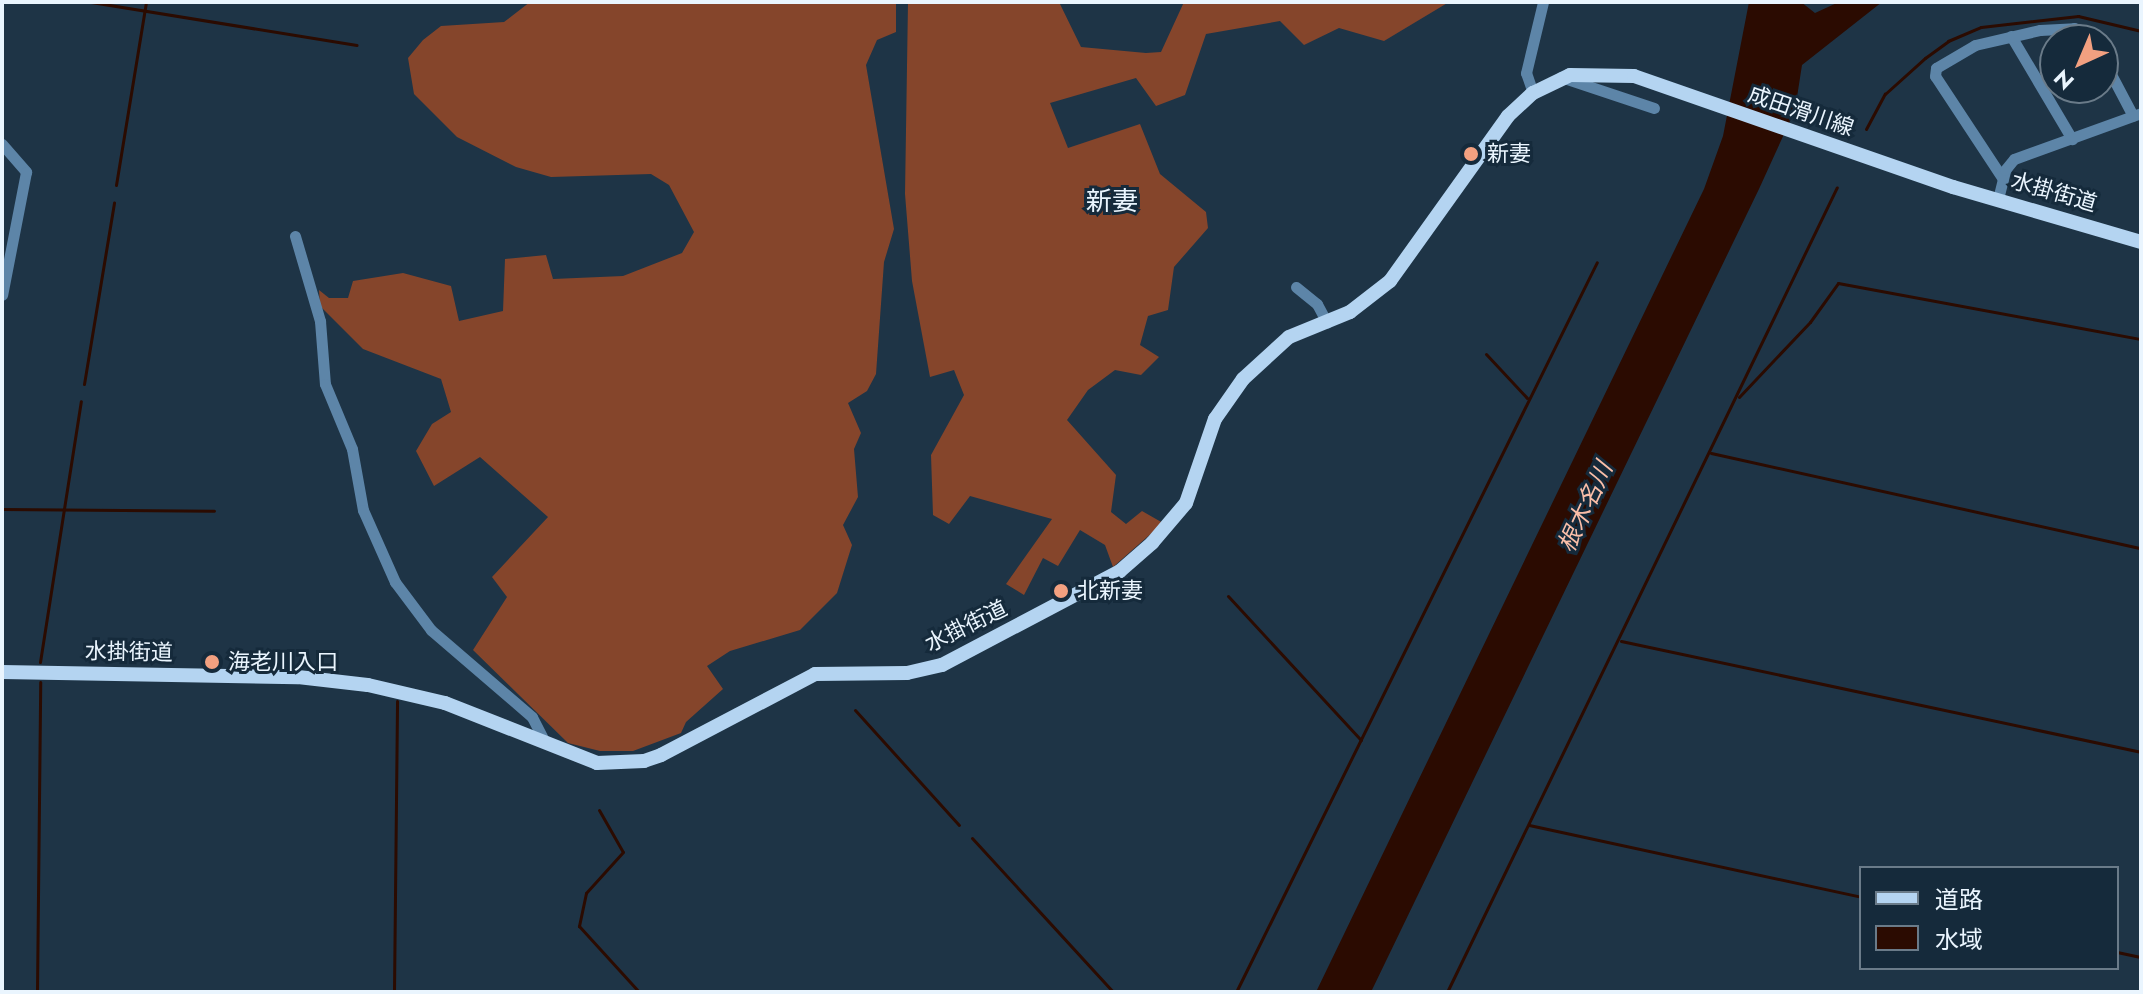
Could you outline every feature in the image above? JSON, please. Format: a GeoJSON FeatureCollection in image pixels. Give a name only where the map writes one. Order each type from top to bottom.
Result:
{"type":"FeatureCollection","features":[{"type":"Feature","properties":{"kind":"main road","name":"水掛街道"},"geometry":{"type":"LineString","coordinates":[[2,672],[324,679],[445,703],[597,763],[644,761],[803,678],[833,671],[923,670],[977,649],[1120,571],[1152,543],[1186,503],[1215,419],[1243,379],[1289,337],[1358,308],[1390,281],[1508,116],[1533,93],[1561,77],[1634,76]]}},
{"type":"Feature","properties":{"kind":"main road","name":"成田滑川線"},"geometry":{"type":"LineString","coordinates":[[1634,76],[1953,187]]}},
{"type":"Feature","properties":{"kind":"main road","name":"水掛街道"},"geometry":{"type":"LineString","coordinates":[[1953,187],[2141,242]]}},
{"type":"Feature","properties":{"kind":"street"},"geometry":{"type":"LineString","coordinates":[[1533,93],[1526,73],[1543,2]]}},
{"type":"Feature","properties":{"kind":"street"},"geometry":{"type":"LineString","coordinates":[[2003,179],[1934,72],[1958,52],[2011,36],[2039,32]]}},
{"type":"Feature","properties":{"kind":"street"},"geometry":{"type":"LineString","coordinates":[[2011,36],[2072,139]]}},
{"type":"Feature","properties":{"kind":"street"},"geometry":{"type":"LineString","coordinates":[[1561,77],[1654,108]]}},
{"type":"Feature","properties":{"kind":"street"},"geometry":{"type":"LineString","coordinates":[[1998,199],[2003,179],[2014,159],[2137,115],[2119,85]]}},
{"type":"Feature","properties":{"kind":"street"},"geometry":{"type":"LineString","coordinates":[[2,144],[26,172],[2,295]]}},
{"type":"Feature","properties":{"kind":"street"},"geometry":{"type":"LineString","coordinates":[[295,236],[320,321],[325,384],[352,449],[363,510],[395,582],[431,630],[532,717],[545,743]]}},
{"type":"Feature","properties":{"kind":"street"},"geometry":{"type":"LineString","coordinates":[[1296,287],[1317,304],[1327,323]]}},
{"type":"Feature","properties":{"kind":"shaded area"},"geometry":{"type":"Polygon","coordinates":[[[530,2],[896,2],[896,32],[877,40],[866,65],[894,229],[884,262],[876,374],[867,391],[848,403],[861,433],[854,449],[858,497],[843,525],[852,545],[837,593],[800,630],[730,651],[707,666],[723,689],[686,722],[681,733],[633,751],[600,751],[568,743],[473,650],[507,597],[492,577],[548,517],[480,457],[434,486],[416,451],[432,424],[451,412],[441,379],[363,349],[320,306],[319,290],[329,298],[348,298],[353,281],[403,273],[451,286],[459,321],[503,311],[505,259],[546,255],[553,279],[623,276],[682,253],[694,232],[669,185],[651,174],[551,177],[516,167],[457,137],[414,94],[408,58],[423,40],[441,26],[504,22],[530,2]]]}},
{"type":"Feature","properties":{"kind":"shaded area"},"geometry":{"type":"Polygon","coordinates":[[[908,2],[1059,2],[1081,47],[1146,53],[1161,52],[1184,2],[1449,2],[1384,41],[1339,28],[1304,45],[1280,21],[1206,34],[1185,95],[1156,106],[1136,78],[1050,103],[1068,148],[1140,124],[1160,174],[1206,212],[1208,228],[1174,267],[1168,310],[1148,316],[1140,345],[1159,357],[1141,375],[1115,370],[1088,390],[1067,420],[1116,475],[1111,512],[1126,524],[1142,511],[1163,523],[1113,567],[1105,545],[1080,530],[1058,566],[1043,558],[1024,595],[1006,584],[1052,519],[970,496],[949,524],[933,515],[931,455],[964,395],[954,370],[930,377],[912,281],[905,194],[908,2]]]}},
{"type":"Feature","properties":{"kind":"water","name":"根木名川"},"geometry":{"type":"Polygon","coordinates":[[[1749,2],[1801,2],[1815,13],[1839,2],[1882,2],[1802,65],[1795,110],[1759,189],[1371,992],[1316,992],[1704,189],[1723,136],[1749,2]]]}},
{"type":"Feature","properties":{"kind":"waterway"},"geometry":{"type":"LineString","coordinates":[[91,2],[357,45]]}},
{"type":"Feature","properties":{"kind":"waterway"},"geometry":{"type":"LineString","coordinates":[[116,185],[146,2]]}},
{"type":"Feature","properties":{"kind":"waterway"},"geometry":{"type":"LineString","coordinates":[[1866,129],[1885,94],[1925,58],[1948,41],[1981,27],[2078,16],[2141,31]]}},
{"type":"Feature","properties":{"kind":"waterway"},"geometry":{"type":"LineString","coordinates":[[1447,992],[1837,187]]}},
{"type":"Feature","properties":{"kind":"waterway"},"geometry":{"type":"LineString","coordinates":[[84,384],[114,202]]}},
{"type":"Feature","properties":{"kind":"waterway"},"geometry":{"type":"LineString","coordinates":[[1236,992],[1597,262]]}},
{"type":"Feature","properties":{"kind":"waterway"},"geometry":{"type":"LineString","coordinates":[[1739,397],[1810,322],[1838,283],[2141,339]]}},
{"type":"Feature","properties":{"kind":"waterway"},"geometry":{"type":"LineString","coordinates":[[1486,354],[1527,398]]}},
{"type":"Feature","properties":{"kind":"waterway"},"geometry":{"type":"LineString","coordinates":[[40,662],[81,401]]}},
{"type":"Feature","properties":{"kind":"waterway"},"geometry":{"type":"LineString","coordinates":[[1711,453],[2141,548]]}},
{"type":"Feature","properties":{"kind":"waterway"},"geometry":{"type":"LineString","coordinates":[[2,509],[214,511]]}},
{"type":"Feature","properties":{"kind":"waterway"},"geometry":{"type":"LineString","coordinates":[[1228,596],[1361,740]]}},
{"type":"Feature","properties":{"kind":"waterway"},"geometry":{"type":"LineString","coordinates":[[1621,641],[2141,752]]}},
{"type":"Feature","properties":{"kind":"waterway"},"geometry":{"type":"LineString","coordinates":[[37,992],[40,682]]}},
{"type":"Feature","properties":{"kind":"waterway"},"geometry":{"type":"LineString","coordinates":[[394,992],[397,701]]}},
{"type":"Feature","properties":{"kind":"waterway"},"geometry":{"type":"LineString","coordinates":[[855,710],[959,825]]}},
{"type":"Feature","properties":{"kind":"waterway"},"geometry":{"type":"LineString","coordinates":[[599,810],[623,852],[586,893],[579,926],[639,992]]}},
{"type":"Feature","properties":{"kind":"waterway"},"geometry":{"type":"LineString","coordinates":[[1529,825],[1859,897]]}},
{"type":"Feature","properties":{"kind":"waterway"},"geometry":{"type":"LineString","coordinates":[[972,838],[1113,992]]}},
{"type":"Feature","properties":{"kind":"waterway"},"geometry":{"type":"LineString","coordinates":[[2119,952],[2141,957]]}},
{"type":"Feature","properties":{"kind":"place","name":"新妻"},"geometry":{"type":"Point","coordinates":[1471,154]}},
{"type":"Feature","properties":{"kind":"place","name":"北新妻"},"geometry":{"type":"Point","coordinates":[1061,591]}},
{"type":"Feature","properties":{"kind":"place","name":"海老川入口"},"geometry":{"type":"Point","coordinates":[212,662]}},
{"type":"Feature","properties":{"kind":"district","name":"新妻"},"geometry":{"type":"Point","coordinates":[1112,202]}}]}
